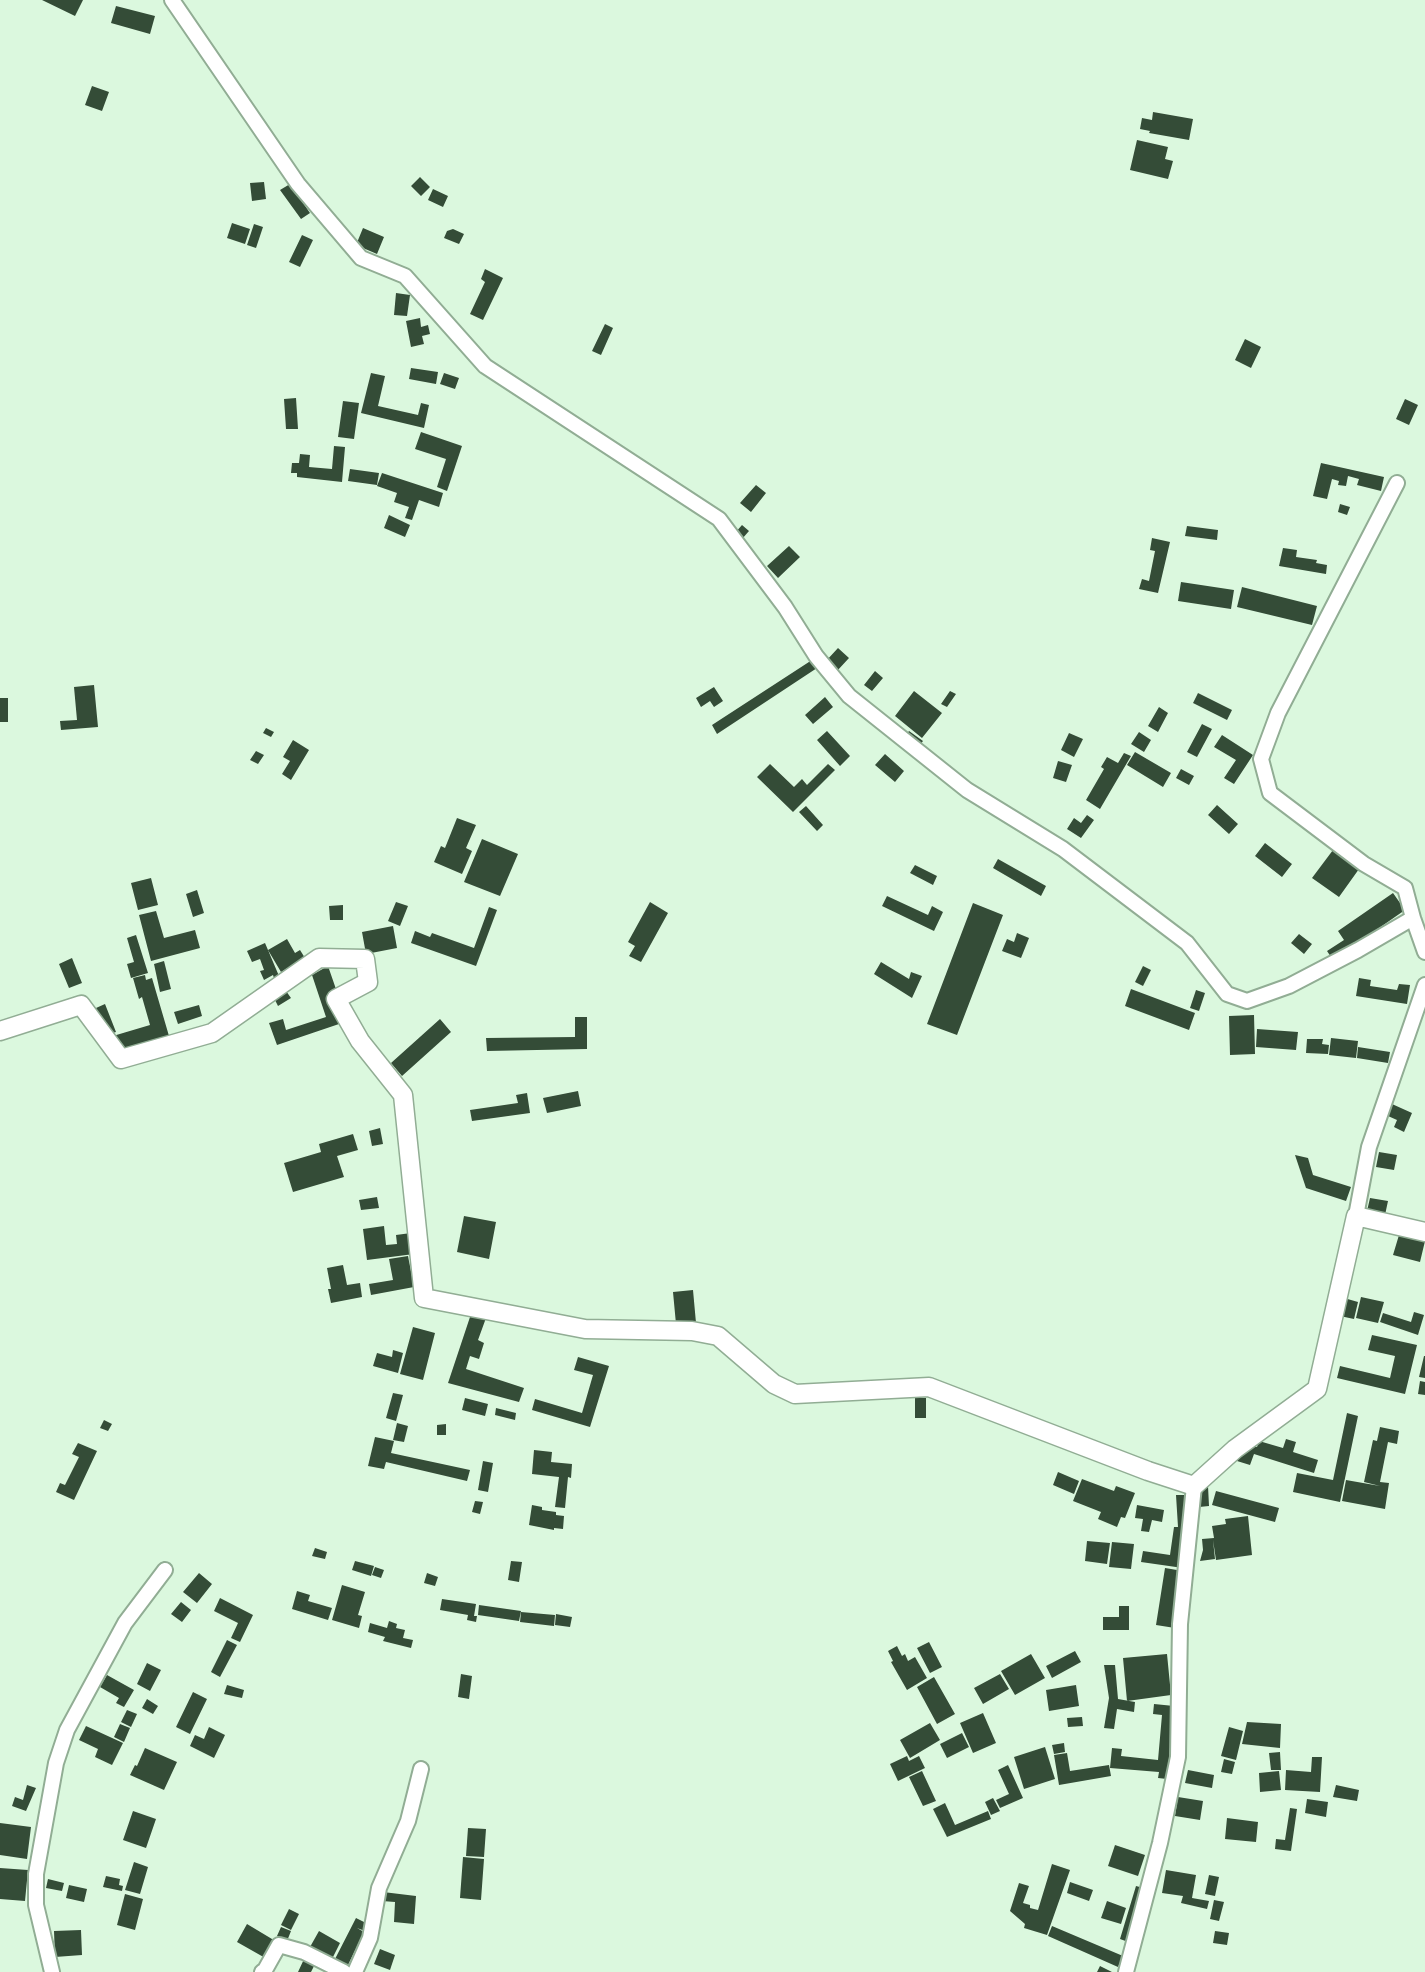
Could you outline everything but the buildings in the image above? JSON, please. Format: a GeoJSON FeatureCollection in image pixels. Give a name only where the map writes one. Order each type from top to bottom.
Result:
{"type":"FeatureCollection","features":[{"type":"Feature","properties":{"kind":"street"},"geometry":{"type":"LineString","coordinates":[[172,0],[298,184],[361,258],[405,276],[485,366],[719,519],[785,607],[816,656],[849,696],[967,790],[1063,849],[1187,943],[1227,994],[1247,1001],[1289,986],[1413,918]]}},
{"type":"Feature","properties":{"kind":"street"},"geometry":{"type":"LineString","coordinates":[[1397,483],[1278,713],[1261,759],[1270,793],[1364,864],[1405,888],[1425,952]]}},
{"type":"Feature","properties":{"kind":"street"},"geometry":{"type":"LineString","coordinates":[[0,1031],[82,1005],[121,1059],[212,1033],[319,958],[365,959],[368,982],[336,999],[360,1041],[403,1095],[424,1298],[585,1329],[692,1331],[718,1336],[774,1384],[795,1394],[929,1387],[1194,1486]]}},
{"type":"Feature","properties":{"kind":"street"},"geometry":{"type":"LineString","coordinates":[[1126,1972],[1160,1843],[1178,1757],[1180,1624],[1194,1486],[1235,1449],[1317,1389],[1369,1147],[1425,985]]}},
{"type":"Feature","properties":{"kind":"street"},"geometry":{"type":"LineString","coordinates":[[1356,1216],[1425,1232]]}},
{"type":"Feature","properties":{"kind":"street"},"geometry":{"type":"LineString","coordinates":[[52,1972],[36,1905],[36,1874],[56,1763],[67,1730],[119,1633],[165,1570]]}},
{"type":"Feature","properties":{"kind":"street"},"geometry":{"type":"LineString","coordinates":[[355,1972],[370,1938],[379,1888],[408,1821],[421,1769]]}},
{"type":"Feature","properties":{"kind":"street"},"geometry":{"type":"LineString","coordinates":[[261,1972],[265,1970],[279,1945],[304,1952],[344,1972]]}}]}
